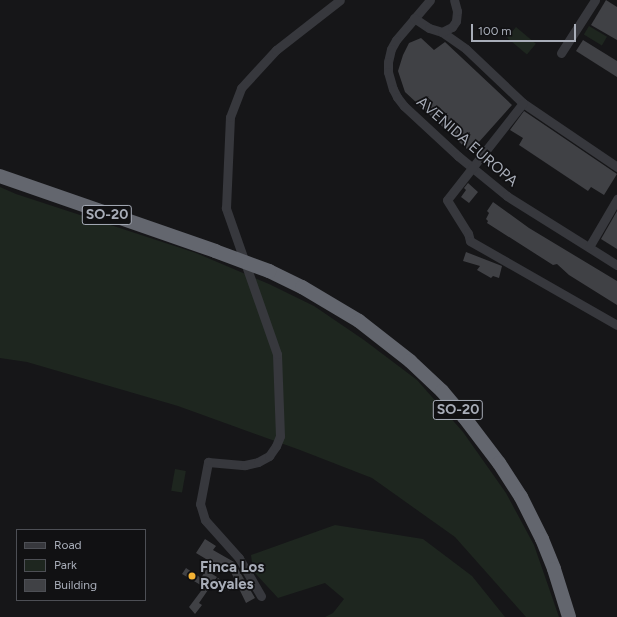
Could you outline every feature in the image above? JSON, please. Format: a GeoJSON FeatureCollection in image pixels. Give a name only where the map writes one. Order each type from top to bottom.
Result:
{"type":"FeatureCollection","features":[{"type":"Feature","properties":{"kind":"highway","name":"SO-20"},"geometry":{"type":"LineString","coordinates":[[0,176],[269,271],[335,306],[364,325],[410,361],[442,391],[464,416],[499,463],[521,497],[548,554],[569,617]]}},
{"type":"Feature","properties":{"kind":"street"},"geometry":{"type":"LineString","coordinates":[[261,596],[239,558],[205,520],[200,504],[208,462],[245,465],[258,462],[269,456],[276,446],[280,436],[277,354],[226,208],[230,117],[241,88],[276,50],[340,0]]}},
{"type":"Feature","properties":{"kind":"street","name":"AVENIDA EUROPA"},"geometry":{"type":"LineString","coordinates":[[430,0],[396,40],[391,49],[388,62],[388,72],[393,89],[404,106],[507,196],[617,265]]}},
{"type":"Feature","properties":{"kind":"street"},"geometry":{"type":"LineString","coordinates":[[442,32],[452,27],[456,21],[457,11],[454,0]]}},
{"type":"Feature","properties":{"kind":"street"},"geometry":{"type":"LineString","coordinates":[[561,53],[595,0]]}},
{"type":"Feature","properties":{"kind":"street"},"geometry":{"type":"LineString","coordinates":[[414,18],[429,28],[442,32],[466,49],[523,103],[617,167]]}},
{"type":"Feature","properties":{"kind":"street"},"geometry":{"type":"LineString","coordinates":[[523,103],[447,200],[468,233],[470,241],[617,325]]}},
{"type":"Feature","properties":{"kind":"street"},"geometry":{"type":"LineString","coordinates":[[588,247],[617,199]]}},
{"type":"Feature","properties":{"kind":"green space"},"geometry":{"type":"Polygon","coordinates":[[[589,26],[607,37],[602,45],[584,35],[589,26]]]}},
{"type":"Feature","properties":{"kind":"green space"},"geometry":{"type":"Polygon","coordinates":[[[516,27],[536,44],[527,54],[507,38],[516,27]]]}},
{"type":"Feature","properties":{"kind":"green space"},"geometry":{"type":"Polygon","coordinates":[[[0,187],[16,194],[196,253],[269,284],[314,306],[364,340],[417,380],[463,432],[506,493],[534,545],[559,617],[526,617],[455,537],[372,478],[178,406],[27,362],[0,358],[0,187]]]}},
{"type":"Feature","properties":{"kind":"green space"},"geometry":{"type":"Polygon","coordinates":[[[175,469],[186,471],[182,493],[171,491],[175,469]]]}},
{"type":"Feature","properties":{"kind":"green space"},"geometry":{"type":"Polygon","coordinates":[[[335,525],[423,539],[472,576],[505,617],[325,617],[333,613],[344,599],[325,583],[278,598],[253,571],[251,555],[335,525]]]}},
{"type":"Feature","properties":{"kind":"building"},"geometry":{"type":"Polygon","coordinates":[[[606,0],[617,7],[617,40],[591,25],[606,0]]]}},
{"type":"Feature","properties":{"kind":"building"},"geometry":{"type":"Polygon","coordinates":[[[421,38],[434,50],[445,42],[512,105],[470,152],[405,92],[398,71],[409,43],[421,38]]]}},
{"type":"Feature","properties":{"kind":"building"},"geometry":{"type":"Polygon","coordinates":[[[583,40],[617,61],[617,77],[576,51],[583,40]]]}},
{"type":"Feature","properties":{"kind":"building"},"geometry":{"type":"Polygon","coordinates":[[[524,111],[617,174],[604,195],[591,187],[588,191],[519,145],[523,138],[510,130],[524,111]]]}},
{"type":"Feature","properties":{"kind":"building"},"geometry":{"type":"Polygon","coordinates":[[[468,183],[478,192],[469,203],[461,197],[466,190],[464,188],[468,183]]]}},
{"type":"Feature","properties":{"kind":"building"},"geometry":{"type":"Polygon","coordinates":[[[493,202],[529,228],[617,281],[617,305],[569,275],[557,264],[553,265],[487,223],[488,221],[486,219],[489,213],[487,211],[493,202]]]}},
{"type":"Feature","properties":{"kind":"building"},"geometry":{"type":"Polygon","coordinates":[[[617,211],[617,249],[601,239],[617,211]]]}},
{"type":"Feature","properties":{"kind":"building"},"geometry":{"type":"Polygon","coordinates":[[[466,252],[502,266],[499,278],[493,276],[491,278],[477,270],[480,266],[463,261],[466,252]]]}},
{"type":"Feature","properties":{"kind":"building","name":"Finca Los Royales"},"geometry":{"type":"Polygon","coordinates":[[[205,539],[216,546],[213,550],[234,562],[255,598],[246,603],[231,572],[217,565],[212,574],[217,577],[199,603],[202,605],[195,614],[189,607],[204,587],[182,574],[186,568],[201,578],[211,562],[196,553],[205,539]]]}},
{"type":"Feature","properties":{"kind":"building"},"geometry":{"type":"Polygon","coordinates":[[[218,578],[231,587],[229,591],[215,582],[218,578]]]}},
{"type":"Feature","properties":{"kind":"place","name":"Finca Los Royales"},"geometry":{"type":"Point","coordinates":[192,576]}}]}
